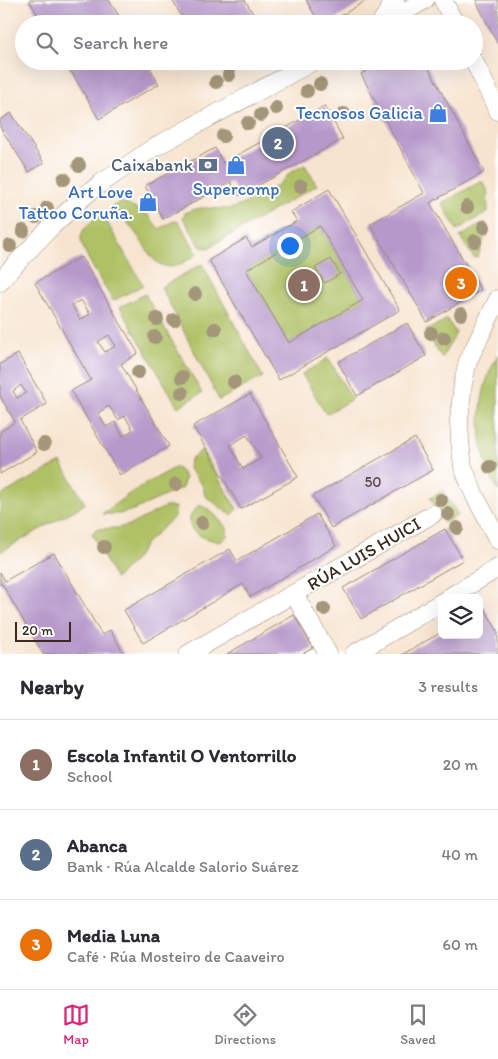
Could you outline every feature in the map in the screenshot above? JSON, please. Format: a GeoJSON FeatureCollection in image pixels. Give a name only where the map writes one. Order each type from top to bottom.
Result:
{"type":"FeatureCollection","features":[{"type":"Feature","properties":{"kind":"street"},"geometry":{"type":"LineString","coordinates":[[386,15],[395,0]]}},
{"type":"Feature","properties":{"kind":"street"},"geometry":{"type":"LineString","coordinates":[[398,15],[425,0]]}},
{"type":"Feature","properties":{"kind":"street"},"geometry":{"type":"LineString","coordinates":[[443,0],[450,15]]}},
{"type":"Feature","properties":{"kind":"street"},"geometry":{"type":"LineString","coordinates":[[0,282],[50,228],[100,184],[154,148],[297,70]]}},
{"type":"Feature","properties":{"kind":"street"},"geometry":{"type":"LineString","coordinates":[[477,70],[498,111]]}},
{"type":"Feature","properties":{"kind":"street"},"geometry":{"type":"LineString","coordinates":[[498,299],[468,361],[463,383],[459,420],[463,467],[474,494],[498,540]]}},
{"type":"Feature","properties":{"kind":"street","name":"RÚA LUIS HUICI"},"geometry":{"type":"LineString","coordinates":[[188,654],[433,514]]}},
{"type":"Feature","properties":{"kind":"street"},"geometry":{"type":"LineString","coordinates":[[455,594],[498,568]]}},
{"type":"Feature","properties":{"kind":"street","name":"RÚA LUIS HUICI"},"geometry":{"type":"LineString","coordinates":[[294,594],[328,654]]}},
{"type":"Feature","properties":{"kind":"street"},"geometry":{"type":"LineString","coordinates":[[354,654],[438,604]]}},
{"type":"Feature","properties":{"kind":"green space"},"geometry":{"type":"Polygon","coordinates":[[[305,165],[317,185],[208,248],[201,247],[183,218],[185,213],[192,210],[201,208],[230,209],[244,204],[278,185],[291,172],[305,165]]]}},
{"type":"Feature","properties":{"kind":"green space"},"geometry":{"type":"Polygon","coordinates":[[[483,182],[487,189],[488,212],[457,230],[442,203],[483,182]]]}},
{"type":"Feature","properties":{"kind":"green space"},"geometry":{"type":"Polygon","coordinates":[[[121,202],[147,214],[159,229],[174,221],[179,222],[197,253],[179,265],[168,267],[156,261],[128,223],[111,207],[121,202]]]}},
{"type":"Feature","properties":{"kind":"green space"},"geometry":{"type":"Polygon","coordinates":[[[102,214],[143,285],[113,301],[84,250],[81,237],[89,224],[102,214]]]}},
{"type":"Feature","properties":{"kind":"green space"},"geometry":{"type":"Polygon","coordinates":[[[486,223],[488,226],[478,257],[474,258],[460,237],[486,223]]]}},
{"type":"Feature","properties":{"kind":"green space"},"geometry":{"type":"Polygon","coordinates":[[[320,226],[363,300],[289,343],[246,270],[320,226]]]}},
{"type":"Feature","properties":{"kind":"green space"},"geometry":{"type":"Polygon","coordinates":[[[202,264],[263,377],[219,400],[161,287],[202,264]]]}},
{"type":"Feature","properties":{"kind":"green space"},"geometry":{"type":"Polygon","coordinates":[[[145,294],[202,393],[178,407],[120,307],[145,294]]]}},
{"type":"Feature","properties":{"kind":"green space"},"geometry":{"type":"Polygon","coordinates":[[[447,319],[456,333],[442,358],[426,331],[447,319]]]}},
{"type":"Feature","properties":{"kind":"green space"},"geometry":{"type":"Polygon","coordinates":[[[498,355],[498,491],[486,463],[480,420],[484,391],[489,373],[498,355]]]}},
{"type":"Feature","properties":{"kind":"green space"},"geometry":{"type":"Polygon","coordinates":[[[328,358],[352,399],[326,414],[302,374],[328,358]]]}},
{"type":"Feature","properties":{"kind":"green space"},"geometry":{"type":"Polygon","coordinates":[[[202,450],[237,509],[232,515],[205,496],[203,486],[189,469],[190,459],[202,450]]]}},
{"type":"Feature","properties":{"kind":"green space"},"geometry":{"type":"Polygon","coordinates":[[[61,462],[85,504],[0,552],[0,496],[61,462]]]}},
{"type":"Feature","properties":{"kind":"green space"},"geometry":{"type":"Polygon","coordinates":[[[176,467],[185,478],[182,488],[136,509],[119,514],[102,514],[133,491],[176,467]]]}},
{"type":"Feature","properties":{"kind":"green space"},"geometry":{"type":"Polygon","coordinates":[[[443,491],[458,515],[444,523],[430,498],[443,491]]]}},
{"type":"Feature","properties":{"kind":"green space"},"geometry":{"type":"Polygon","coordinates":[[[199,505],[210,510],[227,528],[227,536],[221,542],[204,537],[190,527],[191,515],[199,505]]]}},
{"type":"Feature","properties":{"kind":"green space"},"geometry":{"type":"Polygon","coordinates":[[[165,507],[176,507],[175,516],[146,543],[135,560],[115,579],[92,534],[96,529],[130,525],[165,507]]]}},
{"type":"Feature","properties":{"kind":"building"},"geometry":{"type":"Polygon","coordinates":[[[29,0],[109,0],[118,15],[38,15],[29,0]]]}},
{"type":"Feature","properties":{"kind":"building"},"geometry":{"type":"Polygon","coordinates":[[[172,0],[245,0],[254,15],[181,15],[172,0]]]}},
{"type":"Feature","properties":{"kind":"building"},"geometry":{"type":"Polygon","coordinates":[[[306,0],[367,0],[342,15],[315,15],[306,0]]]}},
{"type":"Feature","properties":{"kind":"building"},"geometry":{"type":"Polygon","coordinates":[[[477,0],[498,0],[498,44],[477,3],[477,0]]]}},
{"type":"Feature","properties":{"kind":"building"},"geometry":{"type":"Polygon","coordinates":[[[70,70],[151,70],[159,84],[99,119],[70,70]]]}},
{"type":"Feature","properties":{"kind":"building"},"geometry":{"type":"Polygon","coordinates":[[[368,70],[430,70],[484,172],[430,203],[481,290],[427,322],[370,224],[424,193],[361,74],[368,70]]]}},
{"type":"Feature","properties":{"kind":"building"},"geometry":{"type":"Polygon","coordinates":[[[325,106],[343,139],[239,196],[231,182],[163,219],[145,186],[215,148],[223,163],[325,106]]]}},
{"type":"Feature","properties":{"kind":"building"},"geometry":{"type":"Polygon","coordinates":[[[11,113],[44,163],[29,172],[0,127],[0,120],[11,113]]]}},
{"type":"Feature","properties":{"kind":"building"},"geometry":{"type":"Polygon","coordinates":[[[329,189],[400,310],[279,380],[209,260],[246,238],[252,247],[297,221],[291,212],[329,189]],[[320,226],[246,270],[289,343],[363,300],[320,226]]]}},
{"type":"Feature","properties":{"kind":"building"},"geometry":{"type":"Polygon","coordinates":[[[81,257],[138,353],[121,364],[169,446],[120,475],[71,391],[91,380],[35,283],[81,257]],[[81,300],[72,305],[80,320],[90,314],[81,300]],[[109,335],[98,342],[105,352],[116,346],[109,335]],[[109,406],[98,413],[106,427],[115,422],[123,436],[133,430],[125,416],[118,420],[109,406]]]}},
{"type":"Feature","properties":{"kind":"building"},"geometry":{"type":"Polygon","coordinates":[[[331,259],[340,274],[325,283],[315,268],[331,259]]]}},
{"type":"Feature","properties":{"kind":"building"},"geometry":{"type":"Polygon","coordinates":[[[407,323],[426,356],[357,396],[338,362],[407,323]]]}},
{"type":"Feature","properties":{"kind":"building"},"geometry":{"type":"Polygon","coordinates":[[[18,354],[47,404],[20,420],[37,452],[0,474],[0,432],[15,422],[0,396],[0,364],[18,354]],[[21,385],[13,391],[17,398],[26,393],[21,385]]]}},
{"type":"Feature","properties":{"kind":"building"},"geometry":{"type":"Polygon","coordinates":[[[250,394],[298,477],[241,509],[193,426],[250,394]],[[247,435],[230,445],[243,469],[261,458],[247,435]]]}},
{"type":"Feature","properties":{"kind":"building"},"geometry":{"type":"Polygon","coordinates":[[[415,438],[433,470],[331,528],[313,496],[415,438]]]}},
{"type":"Feature","properties":{"kind":"building"},"geometry":{"type":"Polygon","coordinates":[[[317,514],[336,546],[250,597],[243,584],[143,643],[124,610],[230,549],[237,561],[317,514]]]}},
{"type":"Feature","properties":{"kind":"building"},"geometry":{"type":"Polygon","coordinates":[[[445,529],[463,560],[361,619],[343,588],[445,529]]]}},
{"type":"Feature","properties":{"kind":"building"},"geometry":{"type":"Polygon","coordinates":[[[54,553],[102,635],[110,630],[124,654],[43,654],[2,584],[0,585],[0,572],[5,581],[54,553]]]}},
{"type":"Feature","properties":{"kind":"building"},"geometry":{"type":"Polygon","coordinates":[[[483,608],[498,632],[498,654],[403,654],[438,634],[438,639],[483,639],[483,608]]]}},
{"type":"Feature","properties":{"kind":"building"},"geometry":{"type":"Polygon","coordinates":[[[294,615],[313,648],[302,654],[227,654],[294,615]]]}},
{"type":"Feature","properties":{"kind":"place","name":"Tecnosos Galicia"},"geometry":{"type":"Point","coordinates":[438,113]}},
{"type":"Feature","properties":{"kind":"place","name":"Abanca"},"geometry":{"type":"Point","coordinates":[278,143]}},
{"type":"Feature","properties":{"kind":"place","name":"Caixabank"},"geometry":{"type":"Point","coordinates":[208,165]}},
{"type":"Feature","properties":{"kind":"place","name":"Supercomp"},"geometry":{"type":"Point","coordinates":[236,165]}},
{"type":"Feature","properties":{"kind":"place","name":"Art Love Tattoo Coruña."},"geometry":{"type":"Point","coordinates":[148,202]}},
{"type":"Feature","properties":{"kind":"place","name":"Media Luna"},"geometry":{"type":"Point","coordinates":[461,283]}},
{"type":"Feature","properties":{"kind":"place","name":"Escola Infantil O Ventorrillo"},"geometry":{"type":"Point","coordinates":[304,285]}}]}
